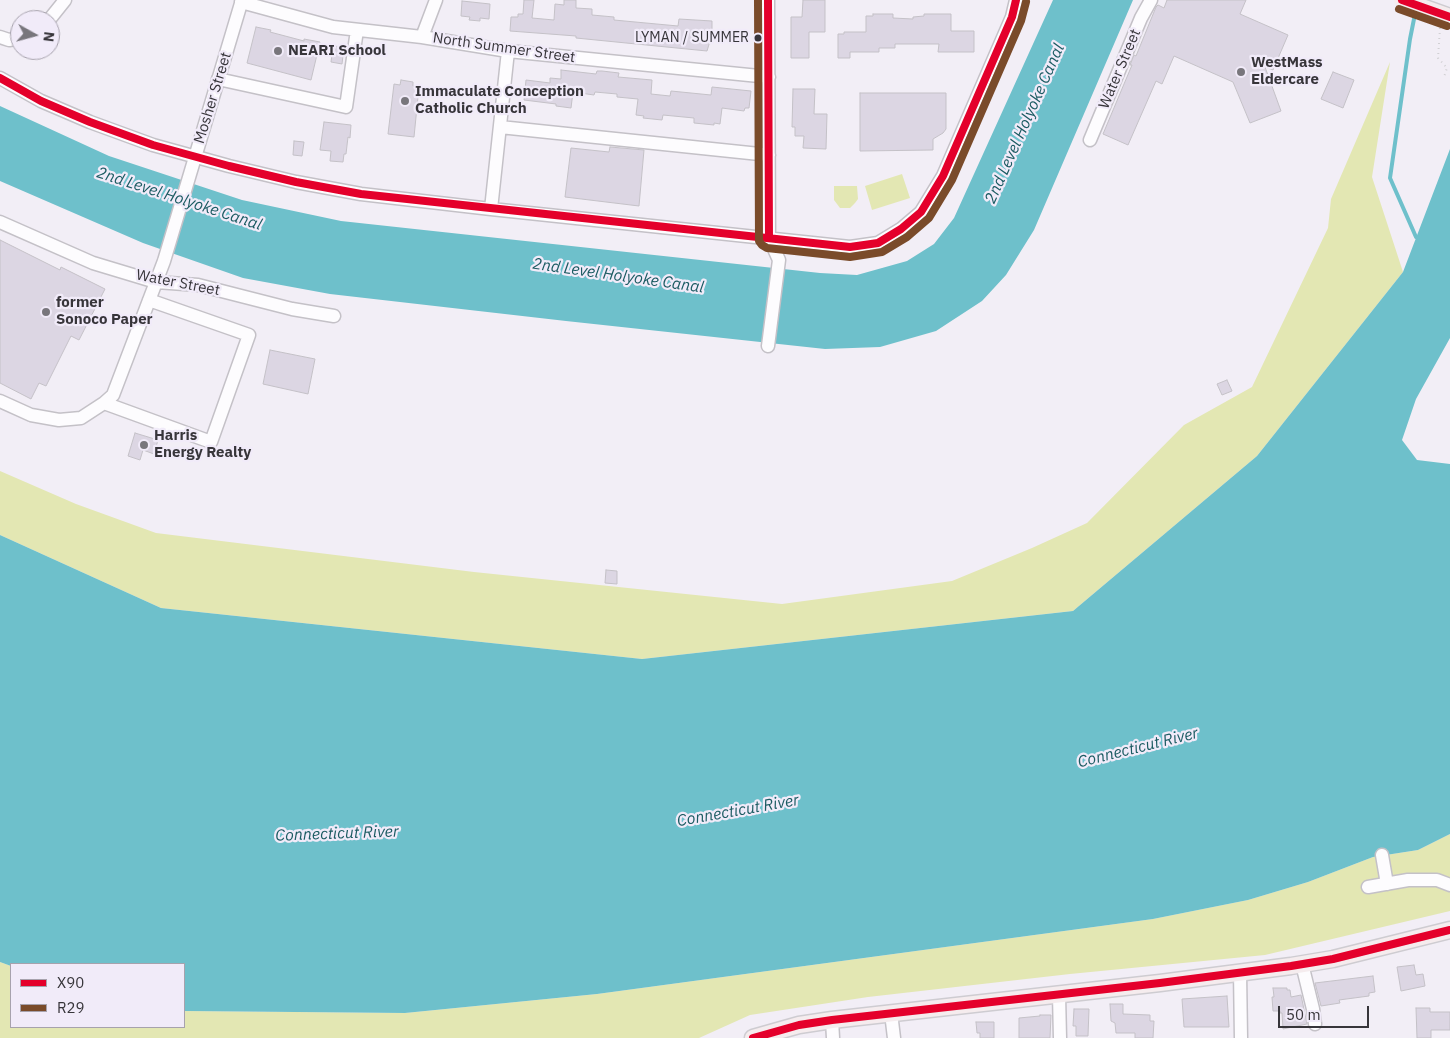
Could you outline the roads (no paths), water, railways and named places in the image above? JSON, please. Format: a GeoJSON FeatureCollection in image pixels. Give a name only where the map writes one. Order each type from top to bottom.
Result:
{"type":"FeatureCollection","features":[{"type":"Feature","properties":{"kind":"main road"},"geometry":{"type":"LineString","coordinates":[[1402,0],[1445,18]]}},
{"type":"Feature","properties":{"kind":"main road"},"geometry":{"type":"LineString","coordinates":[[753,1038],[799,1025],[832,1020],[1059,995],[1302,964],[1366,952],[1450,930]]}},
{"type":"Feature","properties":{"kind":"street"},"geometry":{"type":"LineString","coordinates":[[57,10],[65,0]]}},
{"type":"Feature","properties":{"kind":"street"},"geometry":{"type":"LineString","coordinates":[[422,37],[436,0]]}},
{"type":"Feature","properties":{"kind":"street"},"geometry":{"type":"LineString","coordinates":[[768,0],[769,238],[779,260],[768,346]]}},
{"type":"Feature","properties":{"kind":"street"},"geometry":{"type":"LineString","coordinates":[[0,78],[41,101],[90,122],[153,145],[296,182],[352,192],[491,209],[850,247],[878,243],[901,229],[921,212],[942,176],[1012,17],[1016,0]]}},
{"type":"Feature","properties":{"kind":"street","name":"Water Street"},"geometry":{"type":"LineString","coordinates":[[1090,140],[1141,18],[1151,0]]}},
{"type":"Feature","properties":{"kind":"street","name":"North Summer Street"},"geometry":{"type":"LineString","coordinates":[[242,1],[333,27],[422,37],[508,51],[769,77]]}},
{"type":"Feature","properties":{"kind":"street","name":"Mosher Street"},"geometry":{"type":"LineString","coordinates":[[104,404],[113,395],[165,256],[242,1]]}},
{"type":"Feature","properties":{"kind":"street"},"geometry":{"type":"LineString","coordinates":[[218,79],[346,108],[357,30]]}},
{"type":"Feature","properties":{"kind":"street"},"geometry":{"type":"LineString","coordinates":[[491,209],[508,51]]}},
{"type":"Feature","properties":{"kind":"street"},"geometry":{"type":"LineString","coordinates":[[500,127],[769,155]]}},
{"type":"Feature","properties":{"kind":"street","name":"Water Street"},"geometry":{"type":"LineString","coordinates":[[0,222],[92,263],[156,282],[198,285],[292,309],[334,316]]}},
{"type":"Feature","properties":{"kind":"street"},"geometry":{"type":"LineString","coordinates":[[0,401],[30,415],[59,420],[80,418],[104,404],[211,442],[249,335],[149,300]]}},
{"type":"Feature","properties":{"kind":"street"},"geometry":{"type":"LineString","coordinates":[[1382,855],[1387,884]]}},
{"type":"Feature","properties":{"kind":"street"},"geometry":{"type":"LineString","coordinates":[[1368,887],[1408,880],[1437,880],[1450,875]]}},
{"type":"Feature","properties":{"kind":"street"},"geometry":{"type":"LineString","coordinates":[[1437,880],[1450,885]]}},
{"type":"Feature","properties":{"kind":"street"},"geometry":{"type":"LineString","coordinates":[[1302,964],[1316,1024]]}},
{"type":"Feature","properties":{"kind":"street"},"geometry":{"type":"LineString","coordinates":[[1240,972],[1242,1038]]}},
{"type":"Feature","properties":{"kind":"street"},"geometry":{"type":"LineString","coordinates":[[1059,995],[1060,1038]]}},
{"type":"Feature","properties":{"kind":"street"},"geometry":{"type":"LineString","coordinates":[[891,1013],[894,1038]]}},
{"type":"Feature","properties":{"kind":"street"},"geometry":{"type":"LineString","coordinates":[[832,1020],[833,1038]]}},
{"type":"Feature","properties":{"kind":"water","name":"2nd Level Holyoke Canal"},"geometry":{"type":"Polygon","coordinates":[[[1053,0],[1133,0],[1034,230],[1006,275],[982,301],[936,331],[880,347],[825,349],[566,321],[330,294],[243,278],[143,243],[0,181],[0,106],[109,156],[242,200],[341,221],[820,273],[857,275],[907,261],[934,244],[954,218],[1053,0]]]}},
{"type":"Feature","properties":{"kind":"water","name":"Connecticut River"},"geometry":{"type":"Polygon","coordinates":[[[1450,149],[1450,338],[1416,399],[1402,440],[1417,460],[1450,464],[1450,834],[1418,850],[1373,857],[1308,882],[1248,900],[1153,919],[597,994],[405,1013],[185,1011],[185,963],[10,963],[10,966],[0,962],[0,535],[161,608],[642,659],[1073,611],[1257,456],[1403,272],[1450,149]]]}},
{"type":"Feature","properties":{"kind":"waterway"},"geometry":{"type":"LineString","coordinates":[[1416,9],[1390,178],[1416,237]]}},
{"type":"Feature","properties":{"kind":"place","name":"LYMAN / SUMMER"},"geometry":{"type":"Point","coordinates":[758,38]}},
{"type":"Feature","properties":{"kind":"place","name":"NEARI School"},"geometry":{"type":"Point","coordinates":[278,51]}},
{"type":"Feature","properties":{"kind":"place","name":"WestMass Eldercare"},"geometry":{"type":"Point","coordinates":[1241,72]}},
{"type":"Feature","properties":{"kind":"place","name":"Immaculate Conception Catholic Church"},"geometry":{"type":"Point","coordinates":[405,101]}},
{"type":"Feature","properties":{"kind":"place","name":"former Sonoco Paper"},"geometry":{"type":"Point","coordinates":[46,312]}},
{"type":"Feature","properties":{"kind":"place","name":"Harris Energy Realty"},"geometry":{"type":"Point","coordinates":[144,445]}}]}
